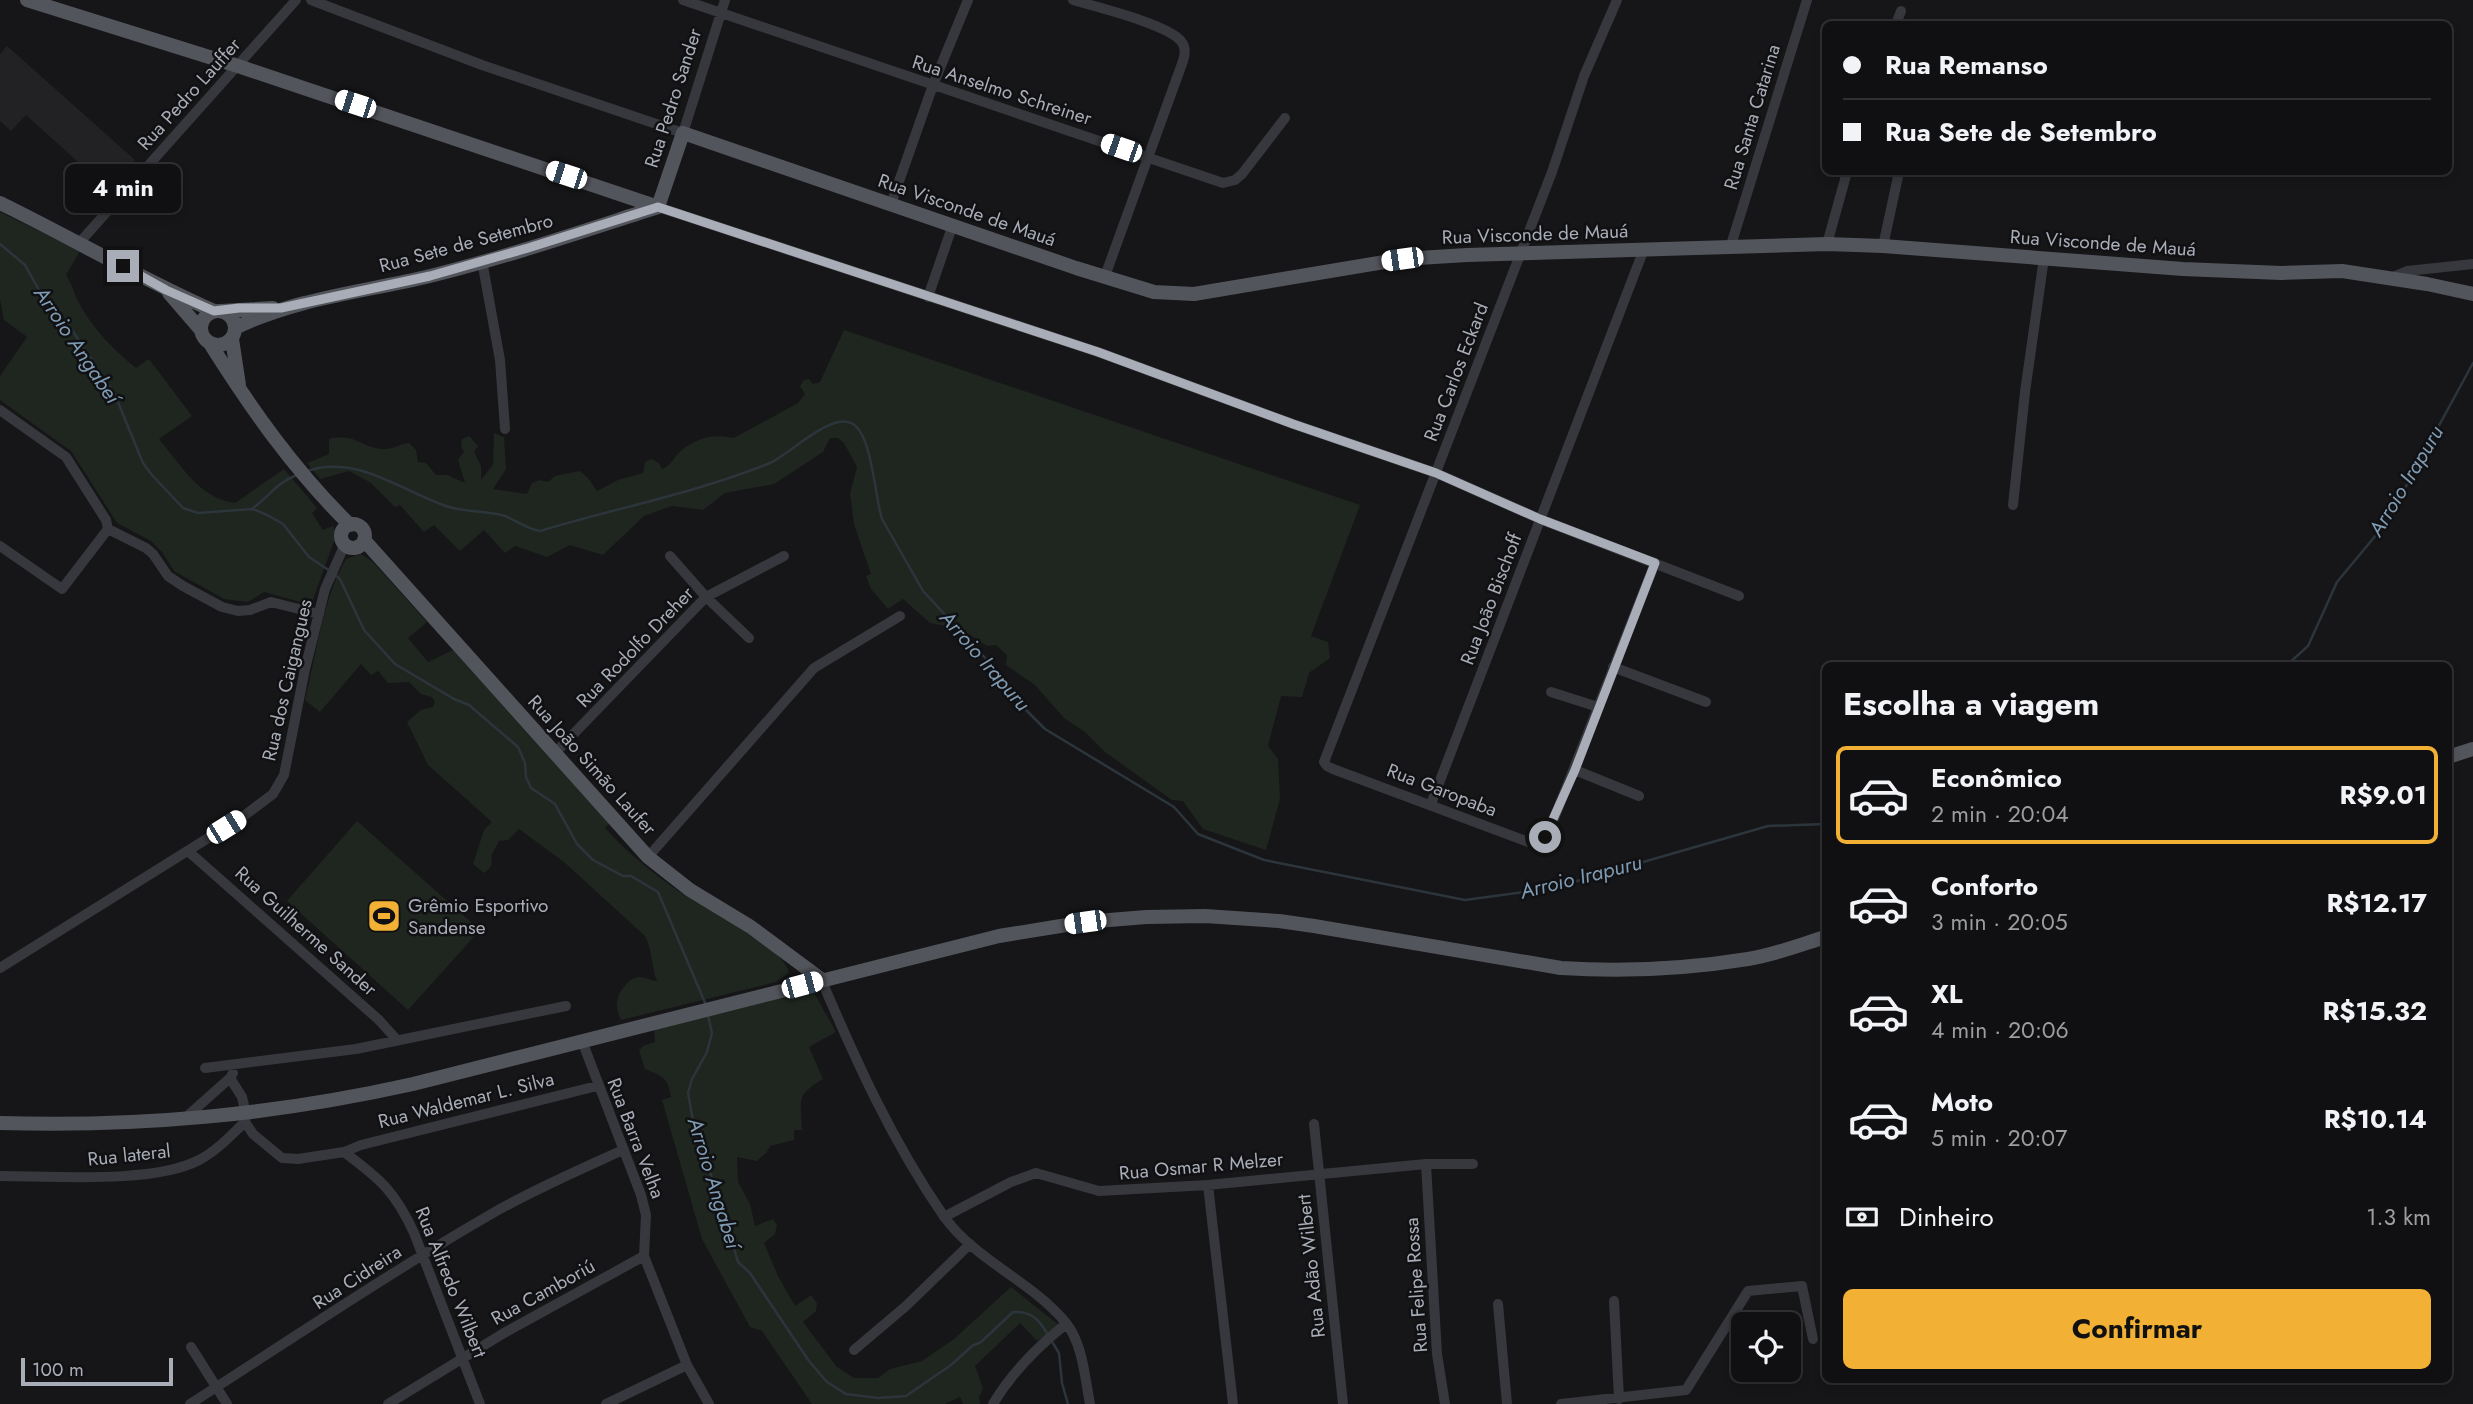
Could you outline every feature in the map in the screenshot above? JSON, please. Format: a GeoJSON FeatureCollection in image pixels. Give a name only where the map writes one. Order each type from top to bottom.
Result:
{"type":"FeatureCollection","features":[{"type":"Feature","properties":{"kind":"main road"},"geometry":{"type":"LineString","coordinates":[[27,0],[238,66],[658,207]]}},
{"type":"Feature","properties":{"kind":"main road","name":"Rua Visconde de Mauá"},"geometry":{"type":"LineString","coordinates":[[684,133],[952,227],[1154,292],[1171,294],[1194,294],[1402,259],[1731,245],[1828,244],[2211,270],[2281,273],[2342,271],[2473,294]]}},
{"type":"Feature","properties":{"kind":"main road","name":"Rua Pedro Sander"},"geometry":{"type":"LineString","coordinates":[[658,207],[684,133]]}},
{"type":"Feature","properties":{"kind":"main road","name":"Rua Sete de Setembro"},"geometry":{"type":"LineString","coordinates":[[0,203],[80,242],[166,290],[217,311],[281,308],[430,276],[658,207]]}},
{"type":"Feature","properties":{"kind":"main road","name":"Rua Sete de Setembro"},"geometry":{"type":"LineString","coordinates":[[166,290],[200,329]]}},
{"type":"Feature","properties":{"kind":"main road","name":"Rua Sete de Setembro"},"geometry":{"type":"LineString","coordinates":[[234,334],[281,308]]}},
{"type":"Feature","properties":{"kind":"main road"},"geometry":{"type":"LineString","coordinates":[[240,390],[230,316],[217,311],[204,318],[200,329],[204,339],[211,345],[261,424],[327,502],[346,533]]}},
{"type":"Feature","properties":{"kind":"main road"},"geometry":{"type":"LineString","coordinates":[[211,345],[223,345],[234,334]]}},
{"type":"Feature","properties":{"kind":"main road","name":"Rua João Simão Laufer"},"geometry":{"type":"LineString","coordinates":[[346,533],[353,548],[364,540],[648,857],[690,890],[751,927],[821,979]]}},
{"type":"Feature","properties":{"kind":"main road"},"geometry":{"type":"LineString","coordinates":[[2452,756],[2473,749]]}},
{"type":"Feature","properties":{"kind":"main road"},"geometry":{"type":"LineString","coordinates":[[0,1123],[92,1124],[246,1118],[378,1092],[999,936],[1085,922],[1146,916],[1279,920],[1561,968],[1605,971],[1663,969],[1749,959],[1822,938]]}},
{"type":"Feature","properties":{"kind":"street","name":"Rua Pedro Lauffer"},"geometry":{"type":"LineString","coordinates":[[80,242],[296,0]]}},
{"type":"Feature","properties":{"kind":"street","name":"Rua Visconde de Mauá"},"geometry":{"type":"LineString","coordinates":[[311,0],[482,65],[684,133]]}},
{"type":"Feature","properties":{"kind":"street","name":"Rua Anselmo Schreiner"},"geometry":{"type":"LineString","coordinates":[[683,0],[723,6],[933,85],[1212,180],[1230,182],[1242,174],[1285,118]]}},
{"type":"Feature","properties":{"kind":"street"},"geometry":{"type":"LineString","coordinates":[[891,204],[933,85],[968,0]]}},
{"type":"Feature","properties":{"kind":"street"},"geometry":{"type":"LineString","coordinates":[[1073,0],[1136,19],[1170,33],[1181,40],[1185,48],[1183,61],[1105,276]]}},
{"type":"Feature","properties":{"kind":"street","name":"Rua Carlos Eckard"},"geometry":{"type":"LineString","coordinates":[[1325,756],[1552,172],[1584,76],[1617,0]]}},
{"type":"Feature","properties":{"kind":"street","name":"Rua Santa Catarina"},"geometry":{"type":"LineString","coordinates":[[1731,245],[1807,0]]}},
{"type":"Feature","properties":{"kind":"street","name":"Rua Pedro Sander"},"geometry":{"type":"LineString","coordinates":[[684,133],[723,6]]}},
{"type":"Feature","properties":{"kind":"street"},"geometry":{"type":"LineString","coordinates":[[1897,21],[1901,10]]}},
{"type":"Feature","properties":{"kind":"street"},"geometry":{"type":"LineString","coordinates":[[1828,244],[1846,175]]}},
{"type":"Feature","properties":{"kind":"street"},"geometry":{"type":"LineString","coordinates":[[1882,246],[1898,175]]}},
{"type":"Feature","properties":{"kind":"street"},"geometry":{"type":"LineString","coordinates":[[658,207],[1098,352],[1436,473],[1540,519],[1739,596]]}},
{"type":"Feature","properties":{"kind":"street"},"geometry":{"type":"LineString","coordinates":[[928,297],[952,227]]}},
{"type":"Feature","properties":{"kind":"street","name":"Rua João Bischoff"},"geometry":{"type":"LineString","coordinates":[[1431,804],[1644,249]]}},
{"type":"Feature","properties":{"kind":"street"},"geometry":{"type":"LineString","coordinates":[[2012,505],[2044,258]]}},
{"type":"Feature","properties":{"kind":"street"},"geometry":{"type":"LineString","coordinates":[[482,261],[499,359],[505,429]]}},
{"type":"Feature","properties":{"kind":"street"},"geometry":{"type":"LineString","coordinates":[[2390,278],[2407,271],[2473,264]]}},
{"type":"Feature","properties":{"kind":"street"},"geometry":{"type":"LineString","coordinates":[[0,410],[66,457],[106,520],[108,529]]}},
{"type":"Feature","properties":{"kind":"street"},"geometry":{"type":"LineString","coordinates":[[0,546],[62,589],[108,529]]}},
{"type":"Feature","properties":{"kind":"street"},"geometry":{"type":"LineString","coordinates":[[108,529],[146,548],[168,576],[222,607],[238,611],[250,610],[271,602],[319,614]]}},
{"type":"Feature","properties":{"kind":"street","name":"Rua dos Caigangues"},"geometry":{"type":"LineString","coordinates":[[0,968],[245,815],[265,801],[279,786],[325,589],[346,533]]}},
{"type":"Feature","properties":{"kind":"street"},"geometry":{"type":"LineString","coordinates":[[670,556],[706,597],[750,638]]}},
{"type":"Feature","properties":{"kind":"street","name":"Rua Rodolfo Dreher"},"geometry":{"type":"LineString","coordinates":[[555,753],[706,597],[785,556]]}},
{"type":"Feature","properties":{"kind":"street"},"geometry":{"type":"LineString","coordinates":[[1639,796],[1575,770],[1655,563]]}},
{"type":"Feature","properties":{"kind":"street"},"geometry":{"type":"LineString","coordinates":[[648,857],[814,668],[901,616]]}},
{"type":"Feature","properties":{"kind":"street"},"geometry":{"type":"LineString","coordinates":[[1613,667],[1706,702]]}},
{"type":"Feature","properties":{"kind":"street"},"geometry":{"type":"LineString","coordinates":[[1551,692],[1598,707]]}},
{"type":"Feature","properties":{"kind":"street","name":"Rua Garopaba"},"geometry":{"type":"LineString","coordinates":[[1325,756],[1324,762],[1327,766],[1531,843],[1545,837],[1550,829],[1575,770]]}},
{"type":"Feature","properties":{"kind":"street","name":"Rua Guilherme Sander"},"geometry":{"type":"LineString","coordinates":[[188,851],[379,1020],[397,1041]]}},
{"type":"Feature","properties":{"kind":"street"},"geometry":{"type":"LineString","coordinates":[[821,979],[882,1115],[944,1217],[970,1244],[1040,1299],[1066,1324],[1076,1342],[1090,1404]]}},
{"type":"Feature","properties":{"kind":"street"},"geometry":{"type":"LineString","coordinates":[[205,1068],[356,1049],[566,1006]]}},
{"type":"Feature","properties":{"kind":"street","name":"Rua Barra Velha"},"geometry":{"type":"LineString","coordinates":[[582,1041],[641,1195],[646,1215],[644,1256],[687,1366],[709,1404]]}},
{"type":"Feature","properties":{"kind":"street"},"geometry":{"type":"LineString","coordinates":[[181,1121],[230,1078],[236,1064]]}},
{"type":"Feature","properties":{"kind":"street"},"geometry":{"type":"LineString","coordinates":[[230,1078],[240,1093],[246,1118],[257,1139],[286,1160],[344,1152]]}},
{"type":"Feature","properties":{"kind":"street","name":"Rua Waldemar L. Silva"},"geometry":{"type":"LineString","coordinates":[[344,1152],[361,1145],[597,1086]]}},
{"type":"Feature","properties":{"kind":"street","name":"Rua lateral"},"geometry":{"type":"LineString","coordinates":[[0,1176],[90,1177],[154,1173],[187,1166],[211,1153],[246,1118]]}},
{"type":"Feature","properties":{"kind":"street","name":"Rua Adão Wilbert"},"geometry":{"type":"LineString","coordinates":[[1314,1124],[1343,1404]]}},
{"type":"Feature","properties":{"kind":"street","name":"Rua Cidreira"},"geometry":{"type":"LineString","coordinates":[[190,1404],[423,1255],[525,1196],[623,1150]]}},
{"type":"Feature","properties":{"kind":"street","name":"Rua Alfredo Wilbert"},"geometry":{"type":"LineString","coordinates":[[344,1152],[391,1191],[401,1206],[423,1255],[480,1404]]}},
{"type":"Feature","properties":{"kind":"street","name":"Rua Osmar R Melzer"},"geometry":{"type":"LineString","coordinates":[[944,1217],[1011,1182],[1036,1173],[1099,1191],[1208,1185],[1426,1164],[1473,1164]]}},
{"type":"Feature","properties":{"kind":"street","name":"Rua Felipe Rossa"},"geometry":{"type":"LineString","coordinates":[[1426,1164],[1437,1354],[1445,1404]]}},
{"type":"Feature","properties":{"kind":"street"},"geometry":{"type":"LineString","coordinates":[[1208,1185],[1233,1404]]}},
{"type":"Feature","properties":{"kind":"street"},"geometry":{"type":"LineString","coordinates":[[855,1350],[906,1307],[970,1244]]}},
{"type":"Feature","properties":{"kind":"street","name":"Rua Camboriú"},"geometry":{"type":"LineString","coordinates":[[388,1404],[462,1358],[644,1256]]}},
{"type":"Feature","properties":{"kind":"street"},"geometry":{"type":"LineString","coordinates":[[1561,1404],[1686,1390],[1748,1291],[1802,1286],[1813,1339]]}},
{"type":"Feature","properties":{"kind":"street"},"geometry":{"type":"LineString","coordinates":[[1614,1301],[1619,1399]]}},
{"type":"Feature","properties":{"kind":"street"},"geometry":{"type":"LineString","coordinates":[[1498,1304],[1507,1404]]}},
{"type":"Feature","properties":{"kind":"street"},"geometry":{"type":"LineString","coordinates":[[992,1404],[1022,1364],[1044,1341],[1066,1324]]}},
{"type":"Feature","properties":{"kind":"street"},"geometry":{"type":"LineString","coordinates":[[191,1347],[227,1404]]}},
{"type":"Feature","properties":{"kind":"street"},"geometry":{"type":"LineString","coordinates":[[606,1404],[687,1366]]}},
{"type":"Feature","properties":{"kind":"shaded area"},"geometry":{"type":"Polygon","coordinates":[[[7,46],[135,160],[108,189],[26,115],[11,131],[0,121],[0,54],[7,46]]]}},
{"type":"Feature","properties":{"kind":"shaded area"},"geometry":{"type":"Polygon","coordinates":[[[0,212],[80,251],[66,275],[92,323],[136,368],[149,359],[192,416],[159,439],[192,479],[211,495],[235,503],[284,469],[317,508],[312,513],[323,530],[333,526],[336,533],[334,541],[311,605],[264,592],[248,602],[224,599],[174,571],[151,541],[117,523],[71,451],[0,400],[0,376],[27,337],[4,320],[0,299],[0,212]]]}},
{"type":"Feature","properties":{"kind":"shaded area"},"geometry":{"type":"Polygon","coordinates":[[[844,330],[1360,505],[1311,636],[1328,642],[1330,658],[1309,673],[1302,697],[1281,696],[1268,746],[1278,759],[1280,799],[1266,850],[1203,829],[1183,801],[1172,800],[1105,752],[1085,732],[1064,718],[1035,685],[1006,665],[1007,655],[996,645],[987,646],[961,629],[930,623],[903,599],[888,609],[871,589],[866,576],[871,574],[854,524],[850,493],[857,467],[844,443],[838,438],[830,438],[823,452],[774,484],[725,493],[703,510],[672,506],[644,516],[603,555],[570,545],[547,557],[515,546],[505,553],[484,530],[460,551],[434,525],[424,532],[400,505],[395,507],[371,483],[349,471],[320,479],[307,463],[329,454],[329,439],[352,439],[382,449],[409,443],[416,450],[418,462],[426,463],[436,475],[447,475],[465,483],[458,460],[464,452],[462,439],[469,436],[478,446],[474,452],[481,466],[481,480],[493,465],[494,433],[504,437],[506,469],[493,489],[527,494],[532,483],[540,480],[548,482],[555,476],[580,471],[597,491],[618,480],[643,473],[645,462],[651,459],[659,463],[662,469],[694,442],[720,436],[734,438],[798,403],[805,394],[800,386],[804,380],[809,379],[813,384],[820,382],[844,330]]]}},
{"type":"Feature","properties":{"kind":"shaded area"},"geometry":{"type":"Polygon","coordinates":[[[361,554],[373,562],[427,622],[408,638],[428,662],[453,650],[610,823],[605,828],[623,846],[672,887],[759,940],[784,962],[789,973],[776,982],[621,1020],[617,1002],[625,985],[636,977],[657,981],[645,936],[564,862],[519,829],[508,840],[499,841],[491,856],[491,866],[484,873],[473,864],[484,830],[492,822],[428,765],[407,722],[421,710],[433,707],[435,702],[432,697],[421,694],[409,682],[388,683],[378,671],[371,675],[361,664],[320,712],[305,700],[331,591],[346,559],[361,554]]]}},
{"type":"Feature","properties":{"kind":"shaded area","name":"Grêmio Esportivo Sandense"},"geometry":{"type":"Polygon","coordinates":[[[357,821],[480,930],[408,1010],[287,901],[357,821]]]}},
{"type":"Feature","properties":{"kind":"shaded area"},"geometry":{"type":"Polygon","coordinates":[[[812,989],[836,1032],[809,1047],[823,1079],[804,1094],[801,1105],[802,1130],[794,1130],[794,1140],[770,1146],[757,1161],[737,1157],[738,1182],[750,1204],[755,1226],[773,1219],[777,1225],[775,1234],[764,1243],[778,1276],[795,1306],[811,1295],[817,1303],[816,1311],[803,1322],[837,1367],[854,1378],[878,1378],[890,1369],[922,1361],[954,1339],[1011,1287],[1060,1326],[1037,1341],[1020,1323],[975,1366],[983,1388],[979,1397],[980,1404],[963,1404],[960,1397],[945,1404],[812,1404],[762,1331],[750,1327],[702,1239],[662,1100],[671,1097],[668,1085],[660,1076],[645,1069],[639,1050],[655,1042],[654,1028],[812,989]]]}},
{"type":"Feature","properties":{"kind":"waterway","name":"Arroio Angabeí"},"geometry":{"type":"LineString","coordinates":[[0,244],[25,265],[49,308],[70,327],[115,395],[143,463],[183,508],[198,513],[253,509],[283,524],[309,557],[330,571]]}},
{"type":"Feature","properties":{"kind":"waterway","name":"Arroio Irapuru"},"geometry":{"type":"LineString","coordinates":[[2290,662],[2308,646],[2337,582],[2386,523],[2473,363]]}},
{"type":"Feature","properties":{"kind":"waterway","name":"Arroio Irapuru"},"geometry":{"type":"LineString","coordinates":[[307,471],[325,467],[361,471],[446,506],[505,516],[540,531],[742,474],[770,463],[834,423],[853,424],[859,430],[869,453],[882,519],[923,591],[988,661],[1021,705],[1045,729],[1174,807],[1198,834],[1264,860],[1465,900],[1553,888],[1768,826],[1822,824]]}},
{"type":"Feature","properties":{"kind":"waterway","name":"Arroio Irapuru"},"geometry":{"type":"LineString","coordinates":[[253,508],[279,485],[297,475]]}},
{"type":"Feature","properties":{"kind":"waterway","name":"Arroio Angabeí"},"geometry":{"type":"LineString","coordinates":[[335,575],[340,579],[364,630],[395,664],[469,705],[518,747],[531,788],[555,804],[577,844],[593,860],[623,876],[631,876],[658,892],[706,1005]]}},
{"type":"Feature","properties":{"kind":"waterway","name":"Arroio Angabeí"},"geometry":{"type":"LineString","coordinates":[[708,1015],[712,1033],[707,1052],[692,1079],[688,1093],[697,1143],[715,1184],[738,1262],[750,1273],[809,1361],[827,1382],[846,1394],[878,1398],[906,1396],[981,1342],[1013,1312],[1034,1317],[1048,1335]]}},
{"type":"Feature","properties":{"kind":"waterway","name":"Arroio Angabeí"},"geometry":{"type":"LineString","coordinates":[[1051,1340],[1059,1353],[1062,1383],[1068,1404]]}},
{"type":"Feature","properties":{"kind":"place","name":"Grêmio Esportivo Sandense"},"geometry":{"type":"Point","coordinates":[384,916]}},
{"type":"Feature","properties":{"kind":"route"},"geometry":{"type":"LineString","coordinates":[[123,266],[166,290],[214,311],[281,308],[430,276],[658,207],[1098,352],[1436,473],[1540,519],[1655,563],[1575,770],[1545,837]]}}]}
